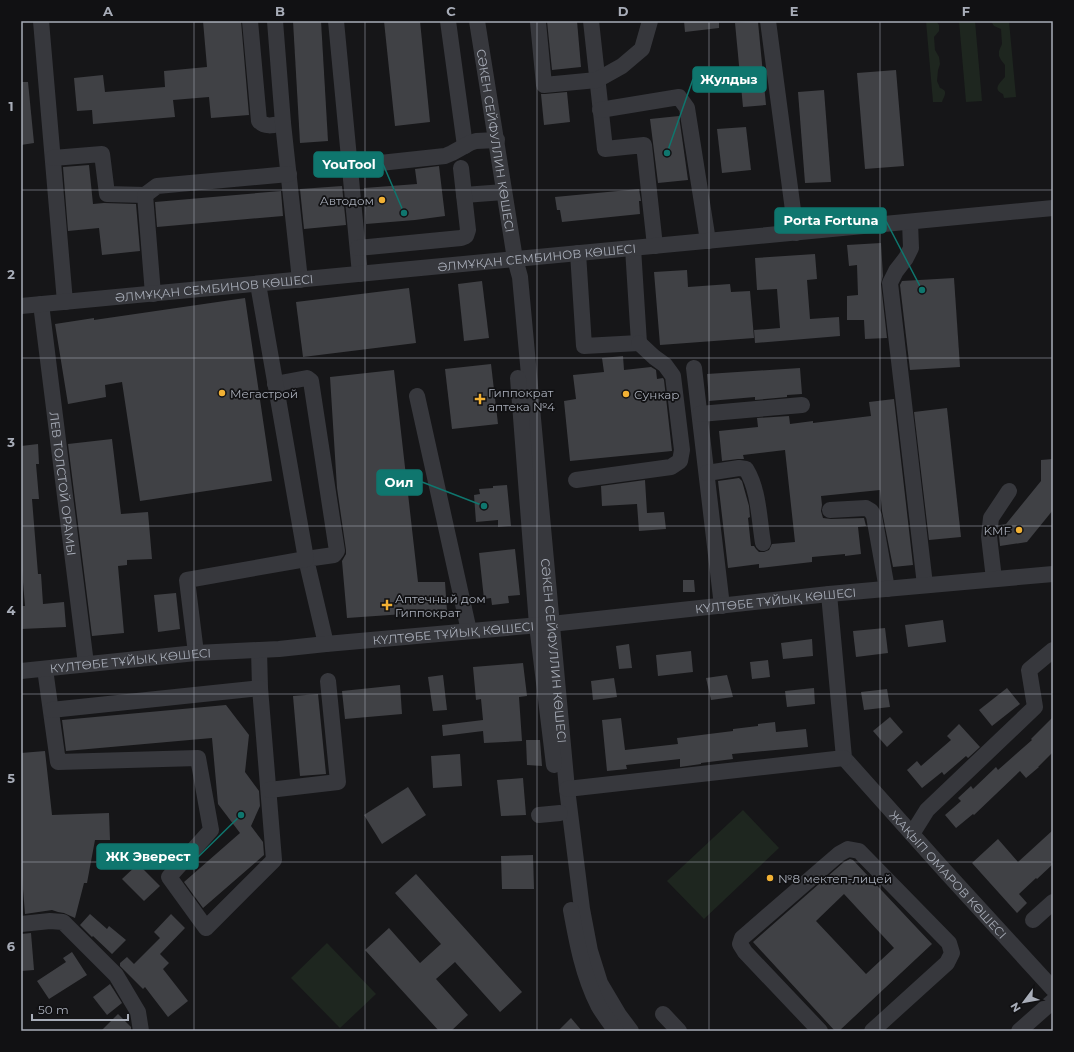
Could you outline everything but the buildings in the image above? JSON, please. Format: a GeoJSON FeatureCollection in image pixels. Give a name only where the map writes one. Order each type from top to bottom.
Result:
{"type":"FeatureCollection","features":[{"type":"Feature","properties":{"kind":"street"},"geometry":{"type":"LineString","coordinates":[[41,21],[65,302]]}},
{"type":"Feature","properties":{"kind":"street"},"geometry":{"type":"LineString","coordinates":[[250,21],[259,121],[267,126],[283,123]]}},
{"type":"Feature","properties":{"kind":"street"},"geometry":{"type":"LineString","coordinates":[[275,21],[283,123],[300,280]]}},
{"type":"Feature","properties":{"kind":"street"},"geometry":{"type":"LineString","coordinates":[[336,21],[360,274]]}},
{"type":"Feature","properties":{"kind":"street"},"geometry":{"type":"LineString","coordinates":[[448,21],[465,146]]}},
{"type":"Feature","properties":{"kind":"street","name":"СӘКЕН СЕЙФУЛЛИН КӨШЕСІ"},"geometry":{"type":"LineString","coordinates":[[477,21],[515,259],[520,277],[544,624],[560,813],[576,939],[584,973],[599,1006],[616,1031]]}},
{"type":"Feature","properties":{"kind":"street"},"geometry":{"type":"LineString","coordinates":[[591,21],[605,150],[644,145],[655,246]]}},
{"type":"Feature","properties":{"kind":"street"},"geometry":{"type":"LineString","coordinates":[[538,22],[544,85],[597,80],[622,66],[642,49],[650,21]]}},
{"type":"Feature","properties":{"kind":"street"},"geometry":{"type":"LineString","coordinates":[[768,21],[796,233]]}},
{"type":"Feature","properties":{"kind":"street"},"geometry":{"type":"LineString","coordinates":[[600,110],[679,97],[687,108],[708,241]]}},
{"type":"Feature","properties":{"kind":"street"},"geometry":{"type":"LineString","coordinates":[[380,163],[445,156],[476,141],[496,140]]}},
{"type":"Feature","properties":{"kind":"street"},"geometry":{"type":"LineString","coordinates":[[53,158],[102,154],[106,194],[145,194],[157,186],[289,174]]}},
{"type":"Feature","properties":{"kind":"street"},"geometry":{"type":"LineString","coordinates":[[358,248],[464,238],[468,230],[461,168]]}},
{"type":"Feature","properties":{"kind":"street"},"geometry":{"type":"LineString","coordinates":[[464,195],[504,192]]}},
{"type":"Feature","properties":{"kind":"street"},"geometry":{"type":"LineString","coordinates":[[145,194],[153,294]]}},
{"type":"Feature","properties":{"kind":"street","name":"ӘЛМҰҚАН СЕМБИНОВ КӨШЕСІ"},"geometry":{"type":"LineString","coordinates":[[21,306],[1053,208]]}},
{"type":"Feature","properties":{"kind":"street"},"geometry":{"type":"LineString","coordinates":[[910,222],[911,248],[890,283],[925,585]]}},
{"type":"Feature","properties":{"kind":"street"},"geometry":{"type":"LineString","coordinates":[[576,480],[671,467],[680,461],[682,450],[673,376],[665,365],[639,343],[633,248]]}},
{"type":"Feature","properties":{"kind":"street"},"geometry":{"type":"LineString","coordinates":[[578,253],[584,346],[639,343]]}},
{"type":"Feature","properties":{"kind":"street"},"geometry":{"type":"LineString","coordinates":[[258,284],[306,559],[326,644]]}},
{"type":"Feature","properties":{"kind":"street","name":"ЛЕВ ТОЛСТОЙ ОРАМЫ"},"geometry":{"type":"LineString","coordinates":[[41,304],[86,664]]}},
{"type":"Feature","properties":{"kind":"street"},"geometry":{"type":"LineString","coordinates":[[694,368],[722,606]]}},
{"type":"Feature","properties":{"kind":"street"},"geometry":{"type":"LineString","coordinates":[[196,653],[187,580],[334,555],[337,551],[310,381],[307,378],[275,384]]}},
{"type":"Feature","properties":{"kind":"street"},"geometry":{"type":"LineString","coordinates":[[417,396],[469,631]]}},
{"type":"Feature","properties":{"kind":"street"},"geometry":{"type":"LineString","coordinates":[[700,414],[802,405]]}},
{"type":"Feature","properties":{"kind":"street"},"geometry":{"type":"LineString","coordinates":[[707,473],[739,468],[746,469],[755,488],[763,543]]}},
{"type":"Feature","properties":{"kind":"street"},"geometry":{"type":"LineString","coordinates":[[994,579],[989,536],[991,518],[1009,491]]}},
{"type":"Feature","properties":{"kind":"street"},"geometry":{"type":"LineString","coordinates":[[830,510],[866,508],[871,511],[874,516],[887,589]]}},
{"type":"Feature","properties":{"kind":"street","name":"КҮЛТӨБЕ ТҰЙЫҚ КӨШЕСІ"},"geometry":{"type":"LineString","coordinates":[[21,671],[196,653],[259,650],[544,624],[829,594],[1053,574]]}},
{"type":"Feature","properties":{"kind":"street"},"geometry":{"type":"LineString","coordinates":[[567,790],[844,758],[829,594]]}},
{"type":"Feature","properties":{"kind":"street","name":"СӘКЕН СЕЙФУЛЛИН КӨШЕСІ"},"geometry":{"type":"LineString","coordinates":[[544,624],[582,908],[590,951],[600,983],[619,1015],[631,1031]]}},
{"type":"Feature","properties":{"kind":"street"},"geometry":{"type":"LineString","coordinates":[[45,669],[58,762],[198,758],[211,830],[169,877],[206,928],[274,860],[260,688],[259,650]]}},
{"type":"Feature","properties":{"kind":"street"},"geometry":{"type":"LineString","coordinates":[[912,834],[927,810],[1035,707],[1029,670],[1053,650]]}},
{"type":"Feature","properties":{"kind":"street"},"geometry":{"type":"LineString","coordinates":[[269,790],[338,782],[328,681]]}},
{"type":"Feature","properties":{"kind":"street"},"geometry":{"type":"LineString","coordinates":[[51,710],[260,688]]}},
{"type":"Feature","properties":{"kind":"street","name":"ЖАҚЫП ОМАРОВ КӨШЕСІ"},"geometry":{"type":"LineString","coordinates":[[844,758],[1053,989]]}},
{"type":"Feature","properties":{"kind":"street"},"geometry":{"type":"LineString","coordinates":[[539,816],[560,813]]}},
{"type":"Feature","properties":{"kind":"street"},"geometry":{"type":"LineString","coordinates":[[820,1031],[745,952],[740,944],[742,938],[839,854],[848,849],[859,851],[949,943],[952,953],[947,962],[872,1031]]}},
{"type":"Feature","properties":{"kind":"street"},"geometry":{"type":"LineString","coordinates":[[1033,920],[1053,902]]}},
{"type":"Feature","properties":{"kind":"street"},"geometry":{"type":"LineString","coordinates":[[21,924],[50,921],[63,922],[116,975],[138,1012],[141,1031]]}},
{"type":"Feature","properties":{"kind":"street"},"geometry":{"type":"LineString","coordinates":[[1019,1031],[1053,1001]]}},
{"type":"Feature","properties":{"kind":"street"},"geometry":{"type":"LineString","coordinates":[[663,1014],[679,1031]]}},
{"type":"Feature","properties":{"kind":"shaded area"},"geometry":{"type":"Polygon","coordinates":[[[926,21],[936,21],[939,25],[939,31],[934,37],[935,50],[939,57],[940,64],[937,81],[940,88],[945,92],[942,102],[933,102],[926,21]]]}},
{"type":"Feature","properties":{"kind":"shaded area"},"geometry":{"type":"Polygon","coordinates":[[[959,21],[975,21],[982,101],[966,102],[959,21]]]}},
{"type":"Feature","properties":{"kind":"shaded area"},"geometry":{"type":"Polygon","coordinates":[[[991,21],[1009,21],[1016,97],[1004,98],[1003,94],[997,88],[1005,77],[1005,65],[999,56],[999,51],[1002,44],[1001,29],[994,26],[991,21]]]}},
{"type":"Feature","properties":{"kind":"shaded area"},"geometry":{"type":"Polygon","coordinates":[[[743,810],[779,848],[704,919],[667,881],[743,810]]]}},
{"type":"Feature","properties":{"kind":"shaded area"},"geometry":{"type":"Polygon","coordinates":[[[327,943],[376,994],[340,1028],[291,978],[327,943]]]}},
{"type":"Feature","properties":{"kind":"place","name":"Жулдыз"},"geometry":{"type":"Point","coordinates":[667,153]}},
{"type":"Feature","properties":{"kind":"place","name":"Автодом"},"geometry":{"type":"Point","coordinates":[382,200]}},
{"type":"Feature","properties":{"kind":"place","name":"YouTool"},"geometry":{"type":"Point","coordinates":[404,213]}},
{"type":"Feature","properties":{"kind":"place","name":"Porta Fortuna"},"geometry":{"type":"Point","coordinates":[922,290]}},
{"type":"Feature","properties":{"kind":"place","name":"Мегастрой"},"geometry":{"type":"Point","coordinates":[222,393]}},
{"type":"Feature","properties":{"kind":"place","name":"Сункар"},"geometry":{"type":"Point","coordinates":[626,394]}},
{"type":"Feature","properties":{"kind":"place","name":"Гиппократ аптека №4"},"geometry":{"type":"Point","coordinates":[480,399]}},
{"type":"Feature","properties":{"kind":"place","name":"Оил"},"geometry":{"type":"Point","coordinates":[484,506]}},
{"type":"Feature","properties":{"kind":"place","name":"KMF"},"geometry":{"type":"Point","coordinates":[1019,530]}},
{"type":"Feature","properties":{"kind":"place","name":"Аптечный дом Гиппократ"},"geometry":{"type":"Point","coordinates":[387,605]}},
{"type":"Feature","properties":{"kind":"place","name":"ЖК Эверест"},"geometry":{"type":"Point","coordinates":[241,815]}},
{"type":"Feature","properties":{"kind":"place","name":"№8 мектеп-лицей"},"geometry":{"type":"Point","coordinates":[770,878]}}]}
